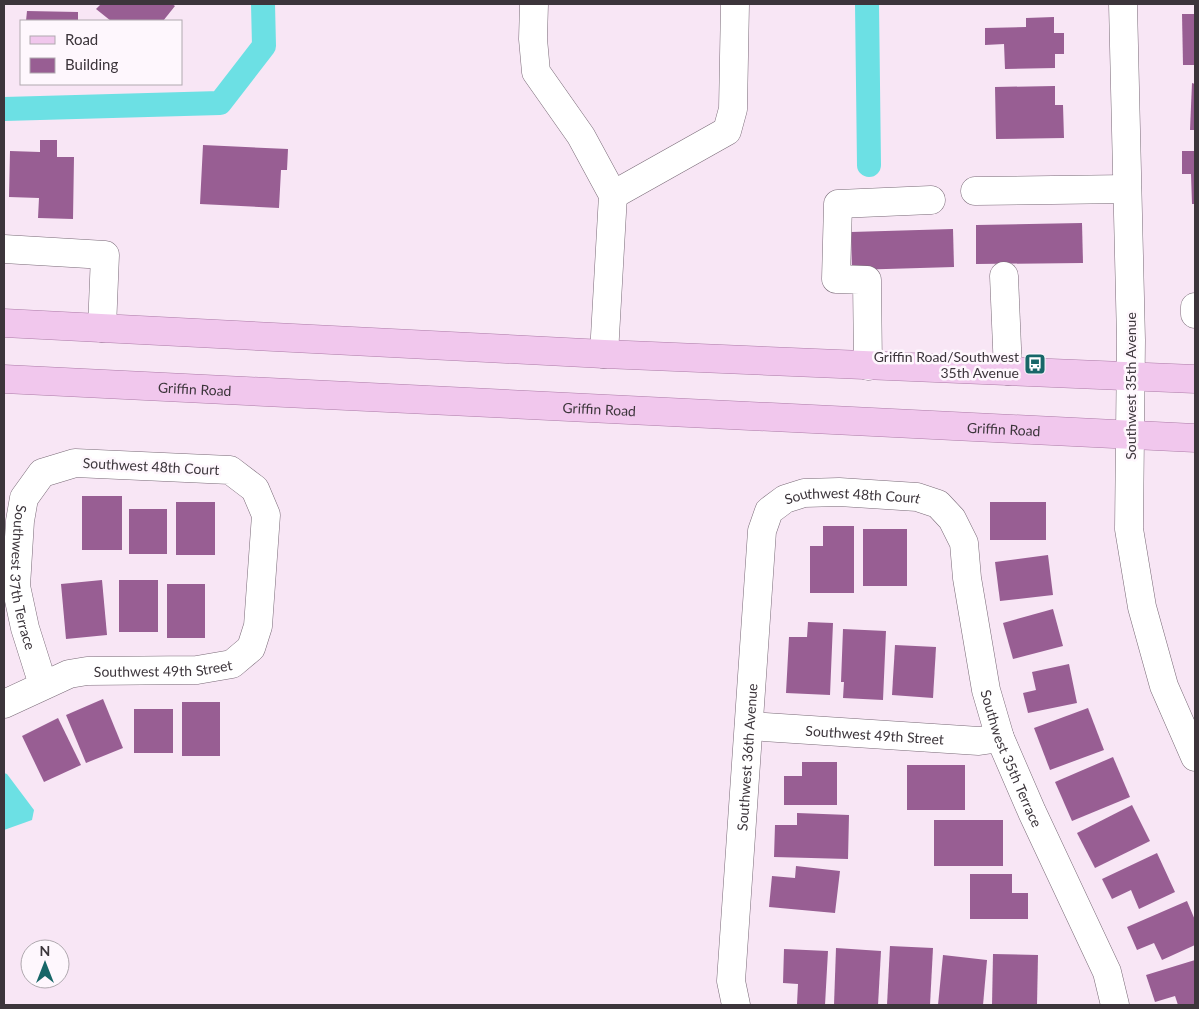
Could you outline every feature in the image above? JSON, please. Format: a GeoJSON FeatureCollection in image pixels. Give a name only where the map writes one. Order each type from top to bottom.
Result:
{"type":"FeatureCollection","features":[{"type":"Feature","properties":{"kind":"main road"},"geometry":{"type":"LineString","coordinates":[[4,323],[604,354],[1195,380]]}},
{"type":"Feature","properties":{"kind":"main road","name":"Griffin Road"},"geometry":{"type":"LineString","coordinates":[[4,379],[1195,438]]}},
{"type":"Feature","properties":{"kind":"street"},"geometry":{"type":"LineString","coordinates":[[534,4],[536,72],[581,136],[613,195],[604,354]]}},
{"type":"Feature","properties":{"kind":"street"},"geometry":{"type":"LineString","coordinates":[[613,195],[727,131],[733,109],[735,4]]}},
{"type":"Feature","properties":{"kind":"street","name":"Southwest 35th Avenue"},"geometry":{"type":"LineString","coordinates":[[1123,4],[1131,376],[1129,529],[1142,607],[1164,686],[1195,757]]}},
{"type":"Feature","properties":{"kind":"street"},"geometry":{"type":"LineString","coordinates":[[975,191],[1127,189]]}},
{"type":"Feature","properties":{"kind":"street"},"geometry":{"type":"LineString","coordinates":[[868,366],[867,280],[836,279],[838,204],[931,200]]}},
{"type":"Feature","properties":{"kind":"street"},"geometry":{"type":"LineString","coordinates":[[4,249],[106,255],[102,328]]}},
{"type":"Feature","properties":{"kind":"street"},"geometry":{"type":"LineString","coordinates":[[1004,276],[1008,371]]}},
{"type":"Feature","properties":{"kind":"street"},"geometry":{"type":"LineString","coordinates":[[1195,307],[1195,314]]}},
{"type":"Feature","properties":{"kind":"street","name":"Southwest 48th Court"},"geometry":{"type":"LineString","coordinates":[[42,473],[75,463],[230,470],[255,490]]}},
{"type":"Feature","properties":{"kind":"street","name":"Southwest 37th Terrace"},"geometry":{"type":"LineString","coordinates":[[42,473],[24,498],[20,520],[16,586],[25,628],[43,685]]}},
{"type":"Feature","properties":{"kind":"street","name":"Southwest 49th Street"},"geometry":{"type":"LineString","coordinates":[[4,704],[69,674],[88,671],[197,670],[232,664],[251,648],[258,626],[266,515],[255,490]]}},
{"type":"Feature","properties":{"kind":"street","name":"Southwest 48th Court"},"geometry":{"type":"LineString","coordinates":[[769,511],[785,499],[804,493],[839,492],[917,497],[938,504]]}},
{"type":"Feature","properties":{"kind":"street","name":"Southwest 35th Terrace"},"geometry":{"type":"LineString","coordinates":[[938,504],[952,519],[964,543],[967,578],[986,690],[1000,738],[1106,972],[1115,1005]]}},
{"type":"Feature","properties":{"kind":"street","name":"Southwest 36th Avenue"},"geometry":{"type":"LineString","coordinates":[[736,1005],[731,981],[762,530],[769,511]]}},
{"type":"Feature","properties":{"kind":"street","name":"Southwest 49th Street"},"geometry":{"type":"LineString","coordinates":[[749,726],[979,741],[1000,738]]}},
{"type":"Feature","properties":{"kind":"water"},"geometry":{"type":"Polygon","coordinates":[[[4,773],[7,774],[34,810],[32,820],[4,830],[4,773]]]}},
{"type":"Feature","properties":{"kind":"building"},"geometry":{"type":"Polygon","coordinates":[[[101,4],[172,4],[175,6],[164,20],[110,20],[96,9],[101,4]]]}},
{"type":"Feature","properties":{"kind":"building"},"geometry":{"type":"Polygon","coordinates":[[[27,11],[78,12],[78,20],[26,20],[27,11]]]}},
{"type":"Feature","properties":{"kind":"building"},"geometry":{"type":"Polygon","coordinates":[[[1182,14],[1195,14],[1195,65],[1183,65],[1182,14]]]}},
{"type":"Feature","properties":{"kind":"building"},"geometry":{"type":"Polygon","coordinates":[[[1054,17],[1054,33],[1064,33],[1064,54],[1055,54],[1055,68],[1005,69],[1004,44],[985,45],[985,28],[1026,27],[1026,18],[1054,17]]]}},
{"type":"Feature","properties":{"kind":"building"},"geometry":{"type":"Polygon","coordinates":[[[1192,83],[1195,84],[1195,130],[1190,130],[1192,83]]]}},
{"type":"Feature","properties":{"kind":"building"},"geometry":{"type":"Polygon","coordinates":[[[1055,86],[1055,105],[1063,105],[1064,138],[996,139],[995,87],[1055,86]]]}},
{"type":"Feature","properties":{"kind":"building"},"geometry":{"type":"Polygon","coordinates":[[[40,140],[57,140],[57,157],[74,157],[73,219],[38,218],[39,198],[9,197],[10,151],[40,152],[40,140]]]}},
{"type":"Feature","properties":{"kind":"building"},"geometry":{"type":"Polygon","coordinates":[[[203,145],[288,149],[287,170],[281,170],[279,208],[200,204],[203,145]]]}},
{"type":"Feature","properties":{"kind":"building"},"geometry":{"type":"Polygon","coordinates":[[[1182,151],[1195,151],[1195,204],[1192,204],[1191,174],[1182,174],[1182,151]]]}},
{"type":"Feature","properties":{"kind":"building"},"geometry":{"type":"Polygon","coordinates":[[[1082,223],[1083,263],[976,264],[976,225],[1082,223]]]}},
{"type":"Feature","properties":{"kind":"building"},"geometry":{"type":"Polygon","coordinates":[[[953,229],[954,267],[852,270],[851,232],[953,229]]]}},
{"type":"Feature","properties":{"kind":"building"},"geometry":{"type":"Polygon","coordinates":[[[82,496],[122,496],[122,550],[82,550],[82,496]]]}},
{"type":"Feature","properties":{"kind":"building"},"geometry":{"type":"Polygon","coordinates":[[[176,502],[215,502],[215,555],[176,555],[176,502]]]}},
{"type":"Feature","properties":{"kind":"building"},"geometry":{"type":"Polygon","coordinates":[[[990,502],[1046,502],[1046,540],[990,540],[990,502]]]}},
{"type":"Feature","properties":{"kind":"building"},"geometry":{"type":"Polygon","coordinates":[[[129,509],[167,509],[167,554],[129,554],[129,509]]]}},
{"type":"Feature","properties":{"kind":"building"},"geometry":{"type":"Polygon","coordinates":[[[823,526],[854,526],[854,593],[810,593],[810,546],[823,546],[823,526]]]}},
{"type":"Feature","properties":{"kind":"building"},"geometry":{"type":"Polygon","coordinates":[[[863,529],[907,529],[907,586],[863,586],[863,529]]]}},
{"type":"Feature","properties":{"kind":"building"},"geometry":{"type":"Polygon","coordinates":[[[1048,555],[1053,595],[1000,601],[995,562],[1048,555]]]}},
{"type":"Feature","properties":{"kind":"building"},"geometry":{"type":"Polygon","coordinates":[[[102,580],[107,635],[66,639],[61,584],[102,580]]]}},
{"type":"Feature","properties":{"kind":"building"},"geometry":{"type":"Polygon","coordinates":[[[119,580],[158,580],[158,632],[119,632],[119,580]]]}},
{"type":"Feature","properties":{"kind":"building"},"geometry":{"type":"Polygon","coordinates":[[[167,584],[205,584],[205,638],[167,638],[167,584]]]}},
{"type":"Feature","properties":{"kind":"building"},"geometry":{"type":"Polygon","coordinates":[[[1053,609],[1063,646],[1013,659],[1003,623],[1053,609]]]}},
{"type":"Feature","properties":{"kind":"building"},"geometry":{"type":"Polygon","coordinates":[[[808,622],[833,623],[830,695],[786,693],[789,637],[807,637],[808,622]]]}},
{"type":"Feature","properties":{"kind":"building"},"geometry":{"type":"Polygon","coordinates":[[[843,629],[886,631],[883,700],[843,698],[844,682],[841,682],[843,629]]]}},
{"type":"Feature","properties":{"kind":"building"},"geometry":{"type":"Polygon","coordinates":[[[895,645],[936,647],[933,698],[892,695],[895,645]]]}},
{"type":"Feature","properties":{"kind":"building"},"geometry":{"type":"Polygon","coordinates":[[[1069,664],[1077,703],[1028,713],[1023,693],[1036,690],[1032,672],[1069,664]]]}},
{"type":"Feature","properties":{"kind":"building"},"geometry":{"type":"Polygon","coordinates":[[[103,699],[123,748],[86,763],[66,715],[103,699]]]}},
{"type":"Feature","properties":{"kind":"building"},"geometry":{"type":"Polygon","coordinates":[[[182,702],[220,702],[220,756],[182,756],[182,702]]]}},
{"type":"Feature","properties":{"kind":"building"},"geometry":{"type":"Polygon","coordinates":[[[1088,708],[1104,750],[1050,770],[1034,728],[1088,708]]]}},
{"type":"Feature","properties":{"kind":"building"},"geometry":{"type":"Polygon","coordinates":[[[134,709],[173,709],[173,753],[134,753],[134,709]]]}},
{"type":"Feature","properties":{"kind":"building"},"geometry":{"type":"Polygon","coordinates":[[[58,718],[81,765],[44,782],[22,736],[58,718]]]}},
{"type":"Feature","properties":{"kind":"building"},"geometry":{"type":"Polygon","coordinates":[[[1113,757],[1130,797],[1072,821],[1055,782],[1113,757]]]}},
{"type":"Feature","properties":{"kind":"building"},"geometry":{"type":"Polygon","coordinates":[[[802,762],[837,762],[837,805],[784,805],[784,776],[802,776],[802,762]]]}},
{"type":"Feature","properties":{"kind":"building"},"geometry":{"type":"Polygon","coordinates":[[[907,765],[965,765],[965,810],[907,810],[907,765]]]}},
{"type":"Feature","properties":{"kind":"building"},"geometry":{"type":"Polygon","coordinates":[[[1132,805],[1150,841],[1095,868],[1077,833],[1132,805]]]}},
{"type":"Feature","properties":{"kind":"building"},"geometry":{"type":"Polygon","coordinates":[[[797,813],[849,815],[848,859],[774,857],[775,825],[797,825],[797,813]]]}},
{"type":"Feature","properties":{"kind":"building"},"geometry":{"type":"Polygon","coordinates":[[[934,820],[1003,820],[1003,866],[934,866],[934,820]]]}},
{"type":"Feature","properties":{"kind":"building"},"geometry":{"type":"Polygon","coordinates":[[[1157,853],[1175,892],[1139,909],[1131,890],[1112,899],[1102,879],[1157,853]]]}},
{"type":"Feature","properties":{"kind":"building"},"geometry":{"type":"Polygon","coordinates":[[[796,866],[840,871],[835,913],[769,907],[772,876],[795,878],[796,866]]]}},
{"type":"Feature","properties":{"kind":"building"},"geometry":{"type":"Polygon","coordinates":[[[970,874],[1012,874],[1012,893],[1028,893],[1028,919],[970,919],[970,874]]]}},
{"type":"Feature","properties":{"kind":"building"},"geometry":{"type":"Polygon","coordinates":[[[1187,901],[1195,920],[1195,945],[1162,960],[1154,943],[1137,950],[1127,927],[1187,901]]]}},
{"type":"Feature","properties":{"kind":"building"},"geometry":{"type":"Polygon","coordinates":[[[890,946],[933,948],[930,1005],[887,1005],[890,946]]]}},
{"type":"Feature","properties":{"kind":"building"},"geometry":{"type":"Polygon","coordinates":[[[836,948],[881,951],[878,1005],[834,1005],[836,948]]]}},
{"type":"Feature","properties":{"kind":"building"},"geometry":{"type":"Polygon","coordinates":[[[784,949],[828,951],[825,1005],[797,1004],[798,984],[783,983],[784,949]]]}},
{"type":"Feature","properties":{"kind":"building"},"geometry":{"type":"Polygon","coordinates":[[[993,954],[1038,955],[1037,1005],[992,1005],[993,954]]]}},
{"type":"Feature","properties":{"kind":"building"},"geometry":{"type":"Polygon","coordinates":[[[943,955],[987,960],[983,1005],[938,1005],[943,955]]]}},
{"type":"Feature","properties":{"kind":"building"},"geometry":{"type":"Polygon","coordinates":[[[1195,960],[1195,1005],[1178,1005],[1175,996],[1155,1002],[1146,975],[1195,960]]]}},
{"type":"Feature","properties":{"kind":"waterway"},"geometry":{"type":"LineString","coordinates":[[4,109],[220,103],[264,46],[263,4]]}},
{"type":"Feature","properties":{"kind":"waterway"},"geometry":{"type":"LineString","coordinates":[[867,4],[869,165]]}},
{"type":"Feature","properties":{"kind":"place","name":"Griffin Road/Southwest 35th Avenue"},"geometry":{"type":"Point","coordinates":[1035,364]}}]}
